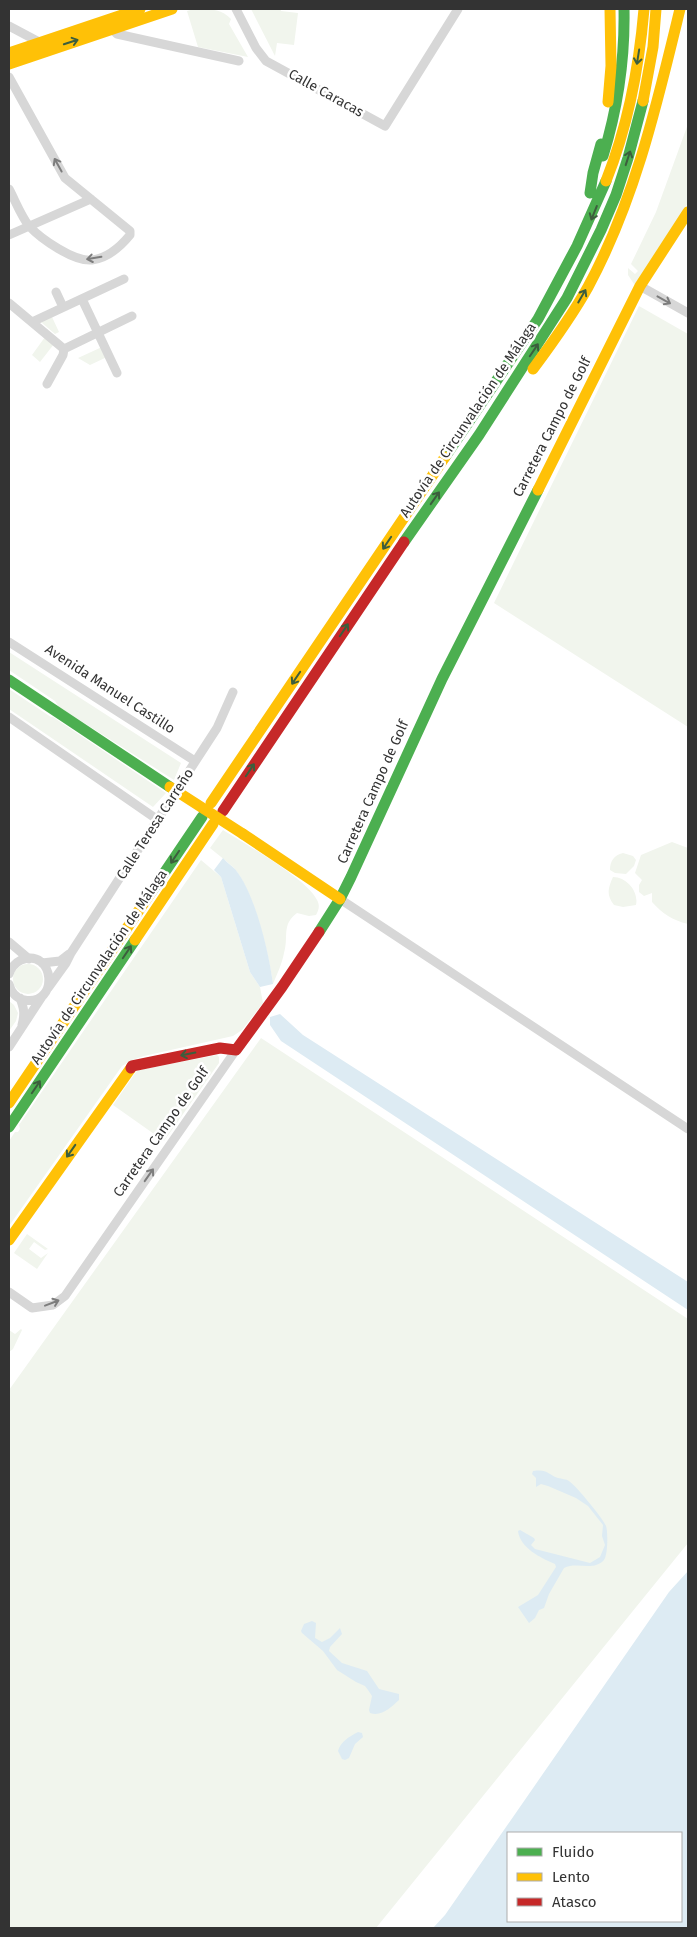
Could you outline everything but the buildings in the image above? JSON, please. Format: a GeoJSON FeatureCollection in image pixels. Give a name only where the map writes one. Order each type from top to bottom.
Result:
{"type":"FeatureCollection","features":[{"type":"Feature","properties":{"kind":"main road"},"geometry":{"type":"LineString","coordinates":[[9,64],[172,9]]}},
{"type":"Feature","properties":{"kind":"main road"},"geometry":{"type":"LineString","coordinates":[[590,193],[606,116],[611,66],[610,9]]}},
{"type":"Feature","properties":{"kind":"main road"},"geometry":{"type":"LineString","coordinates":[[484,400],[488,384],[548,284],[590,193],[607,142],[623,70],[625,41],[624,9]]}},
{"type":"Feature","properties":{"kind":"main road","name":"Autovía de Circunvalación de Málaga"},"geometry":{"type":"LineString","coordinates":[[211,803],[484,400],[555,290],[587,228],[602,192],[621,136],[631,94],[644,9]]}},
{"type":"Feature","properties":{"kind":"main road","name":"Autovía de Circunvalación de Málaga"},"geometry":{"type":"LineString","coordinates":[[223,811],[392,560],[479,435],[567,297],[598,237],[615,196],[633,140],[646,84],[655,31],[656,9]]}},
{"type":"Feature","properties":{"kind":"main road"},"geometry":{"type":"LineString","coordinates":[[479,435],[493,421],[546,352],[567,321],[588,285],[614,233],[635,179],[656,106],[680,9]]}},
{"type":"Feature","properties":{"kind":"main road"},"geometry":{"type":"LineString","coordinates":[[9,53],[136,10]]}},
{"type":"Feature","properties":{"kind":"main road"},"geometry":{"type":"LineString","coordinates":[[656,106],[664,92],[672,64],[688,24]]}},
{"type":"Feature","properties":{"kind":"main road","name":"Carretera Campo de Golf"},"geometry":{"type":"LineString","coordinates":[[236,1050],[282,987],[340,899],[442,679],[640,286],[688,212]]}},
{"type":"Feature","properties":{"kind":"main road"},"geometry":{"type":"LineString","coordinates":[[9,680],[340,899]]}},
{"type":"Feature","properties":{"kind":"main road","name":"Autovía de Circunvalación de Málaga"},"geometry":{"type":"LineString","coordinates":[[9,1103],[202,817]]}},
{"type":"Feature","properties":{"kind":"main road","name":"Autovía de Circunvalación de Málaga"},"geometry":{"type":"LineString","coordinates":[[9,1127],[214,824]]}},
{"type":"Feature","properties":{"kind":"main road"},"geometry":{"type":"LineString","coordinates":[[9,1240],[132,1066],[220,1048],[236,1050]]}},
{"type":"Feature","properties":{"kind":"street","name":"Calle Caracas"},"geometry":{"type":"LineString","coordinates":[[236,9],[256,48],[266,61],[385,126],[458,9]]}},
{"type":"Feature","properties":{"kind":"street"},"geometry":{"type":"LineString","coordinates":[[10,27],[41,43]]}},
{"type":"Feature","properties":{"kind":"street"},"geometry":{"type":"LineString","coordinates":[[112,29],[117,34],[239,61]]}},
{"type":"Feature","properties":{"kind":"street"},"geometry":{"type":"LineString","coordinates":[[9,76],[65,178],[130,231],[130,235],[120,248],[92,260],[80,258],[49,244],[29,225],[9,189]]}},
{"type":"Feature","properties":{"kind":"street"},"geometry":{"type":"LineString","coordinates":[[9,235],[91,198]]}},
{"type":"Feature","properties":{"kind":"street"},"geometry":{"type":"LineString","coordinates":[[32,322],[124,279]]}},
{"type":"Feature","properties":{"kind":"street"},"geometry":{"type":"LineString","coordinates":[[640,286],[688,313]]}},
{"type":"Feature","properties":{"kind":"street"},"geometry":{"type":"LineString","coordinates":[[56,292],[63,308]]}},
{"type":"Feature","properties":{"kind":"street"},"geometry":{"type":"LineString","coordinates":[[82,299],[118,373]]}},
{"type":"Feature","properties":{"kind":"street"},"geometry":{"type":"LineString","coordinates":[[9,303],[64,349],[64,356],[47,384]]}},
{"type":"Feature","properties":{"kind":"street"},"geometry":{"type":"LineString","coordinates":[[64,349],[132,316]]}},
{"type":"Feature","properties":{"kind":"street","name":"Avenida Manuel Castillo"},"geometry":{"type":"LineString","coordinates":[[9,642],[195,761]]}},
{"type":"Feature","properties":{"kind":"street","name":"Calle Teresa Carreño"},"geometry":{"type":"LineString","coordinates":[[9,1047],[66,963],[217,728],[233,692]]}},
{"type":"Feature","properties":{"kind":"street"},"geometry":{"type":"LineString","coordinates":[[9,717],[158,820]]}},
{"type":"Feature","properties":{"kind":"street"},"geometry":{"type":"LineString","coordinates":[[340,899],[688,1129]]}},
{"type":"Feature","properties":{"kind":"street"},"geometry":{"type":"LineString","coordinates":[[9,942],[29,959],[42,963],[60,962],[71,953]]}},
{"type":"Feature","properties":{"kind":"street"},"geometry":{"type":"LineString","coordinates":[[9,974],[16,963],[29,959]]}},
{"type":"Feature","properties":{"kind":"street"},"geometry":{"type":"LineString","coordinates":[[9,987],[20,998],[32,1000],[46,991],[49,974],[42,963]]}},
{"type":"Feature","properties":{"kind":"street","name":"Calle Teresa Carreño"},"geometry":{"type":"LineString","coordinates":[[20,998],[24,1008],[24,1017],[20,1030]]}},
{"type":"Feature","properties":{"kind":"street","name":"Carretera Campo de Golf"},"geometry":{"type":"LineString","coordinates":[[9,1292],[32,1308],[53,1305],[65,1296],[236,1050]]}},
{"type":"Feature","properties":{"kind":"shaded area"},"geometry":{"type":"Polygon","coordinates":[[[194,9],[214,10],[227,15],[231,19],[229,24],[248,57],[198,47],[187,11],[194,9]]]}},
{"type":"Feature","properties":{"kind":"shaded area"},"geometry":{"type":"Polygon","coordinates":[[[251,9],[281,9],[281,11],[298,13],[294,45],[277,43],[275,56],[251,9]]]}},
{"type":"Feature","properties":{"kind":"shaded area"},"geometry":{"type":"Polygon","coordinates":[[[688,124],[688,203],[636,287],[628,275],[628,268],[635,274],[638,271],[631,264],[656,212],[688,124]]]}},
{"type":"Feature","properties":{"kind":"shaded area"},"geometry":{"type":"Polygon","coordinates":[[[639,306],[688,334],[688,727],[494,603],[639,306]]]}},
{"type":"Feature","properties":{"kind":"shaded area"},"geometry":{"type":"Polygon","coordinates":[[[52,317],[59,332],[55,334],[41,322],[52,317]]]}},
{"type":"Feature","properties":{"kind":"shaded area"},"geometry":{"type":"Polygon","coordinates":[[[45,337],[54,344],[40,362],[32,355],[45,337]]]}},
{"type":"Feature","properties":{"kind":"shaded area"},"geometry":{"type":"Polygon","coordinates":[[[102,347],[107,357],[90,365],[78,358],[102,347]]]}},
{"type":"Feature","properties":{"kind":"shaded area"},"geometry":{"type":"Polygon","coordinates":[[[9,652],[181,763],[174,780],[59,707],[55,701],[9,670],[9,652]]]}},
{"type":"Feature","properties":{"kind":"shaded area"},"geometry":{"type":"Polygon","coordinates":[[[9,689],[166,793],[153,807],[9,709],[9,689]]]}},
{"type":"Feature","properties":{"kind":"shaded area"},"geometry":{"type":"Polygon","coordinates":[[[223,830],[289,872],[311,892],[318,902],[319,908],[316,915],[309,916],[297,913],[289,922],[283,957],[273,984],[260,923],[248,892],[234,868],[210,848],[223,830]]]}},
{"type":"Feature","properties":{"kind":"shaded area"},"geometry":{"type":"Polygon","coordinates":[[[672,842],[688,848],[688,924],[677,921],[660,910],[652,902],[652,893],[644,896],[639,892],[639,885],[642,880],[635,873],[641,855],[672,842]]]}},
{"type":"Feature","properties":{"kind":"shaded area"},"geometry":{"type":"Polygon","coordinates":[[[623,853],[633,856],[636,860],[634,866],[626,874],[615,873],[610,870],[612,861],[617,855],[623,853]]]}},
{"type":"Feature","properties":{"kind":"shaded area"},"geometry":{"type":"Polygon","coordinates":[[[223,858],[235,869],[255,907],[268,956],[273,984],[260,987],[250,972],[221,877],[214,870],[223,858]]]}},
{"type":"Feature","properties":{"kind":"shaded area"},"geometry":{"type":"Polygon","coordinates":[[[201,860],[221,877],[250,972],[260,987],[263,1003],[242,1030],[233,1036],[144,1056],[122,1066],[9,1226],[9,1141],[15,1132],[18,1132],[20,1129],[19,1125],[201,860]]]}},
{"type":"Feature","properties":{"kind":"shaded area"},"geometry":{"type":"Polygon","coordinates":[[[613,877],[627,882],[631,886],[636,895],[636,905],[623,907],[614,905],[609,891],[613,877]]]}},
{"type":"Feature","properties":{"kind":"shaded area"},"geometry":{"type":"Polygon","coordinates":[[[28,964],[39,968],[43,979],[39,990],[28,994],[17,990],[13,979],[17,968],[28,964]]]}},
{"type":"Feature","properties":{"kind":"shaded area"},"geometry":{"type":"Polygon","coordinates":[[[9,1001],[14,1005],[18,1013],[16,1021],[9,1031],[9,1001]]]}},
{"type":"Feature","properties":{"kind":"shaded area"},"geometry":{"type":"Polygon","coordinates":[[[280,1014],[303,1035],[688,1282],[688,1310],[281,1041],[270,1025],[270,1017],[280,1014]]]}},
{"type":"Feature","properties":{"kind":"shaded area"},"geometry":{"type":"Polygon","coordinates":[[[261,1038],[688,1319],[688,1543],[376,1928],[9,1928],[9,1390],[261,1038]]]}},
{"type":"Feature","properties":{"kind":"shaded area"},"geometry":{"type":"Polygon","coordinates":[[[217,1055],[219,1063],[164,1141],[113,1105],[139,1070],[217,1055]]]}},
{"type":"Feature","properties":{"kind":"shaded area"},"geometry":{"type":"Polygon","coordinates":[[[27,1234],[48,1249],[45,1250],[34,1242],[29,1249],[41,1258],[48,1253],[37,1269],[14,1253],[27,1234]]]}},
{"type":"Feature","properties":{"kind":"shaded area"},"geometry":{"type":"Polygon","coordinates":[[[21,1329],[13,1349],[9,1352],[9,1330],[15,1334],[21,1329]]]}},
{"type":"Feature","properties":{"kind":"shaded area"},"geometry":{"type":"Polygon","coordinates":[[[533,1471],[545,1471],[558,1478],[568,1480],[573,1484],[604,1522],[607,1529],[607,1543],[604,1560],[600,1564],[590,1566],[574,1565],[564,1568],[549,1594],[544,1608],[539,1610],[535,1618],[529,1623],[518,1607],[538,1595],[556,1567],[555,1564],[527,1547],[518,1531],[520,1530],[534,1538],[535,1540],[531,1545],[535,1549],[590,1563],[600,1557],[605,1545],[602,1536],[603,1525],[588,1506],[576,1498],[548,1486],[541,1484],[536,1487],[536,1478],[532,1474],[533,1471]]]}},
{"type":"Feature","properties":{"kind":"shaded area"},"geometry":{"type":"Polygon","coordinates":[[[688,1571],[688,1928],[433,1928],[445,1915],[669,1592],[688,1571]]]}},
{"type":"Feature","properties":{"kind":"shaded area"},"geometry":{"type":"Polygon","coordinates":[[[312,1621],[316,1623],[315,1638],[322,1642],[330,1638],[340,1628],[342,1634],[330,1647],[329,1651],[342,1663],[367,1671],[379,1689],[399,1694],[399,1700],[378,1714],[370,1713],[372,1696],[365,1686],[337,1670],[323,1651],[302,1633],[304,1624],[312,1621]]]}},
{"type":"Feature","properties":{"kind":"shaded area"},"geometry":{"type":"Polygon","coordinates":[[[358,1732],[362,1733],[363,1737],[355,1744],[349,1758],[342,1759],[338,1751],[341,1745],[358,1732]]]}},
{"type":"Feature","properties":{"kind":"traffic: fast"},"geometry":{"type":"LineString","coordinates":[[603,156],[613,120],[620,83],[624,9]]}},
{"type":"Feature","properties":{"kind":"traffic: fast"},"geometry":{"type":"LineString","coordinates":[[404,542],[479,435],[567,298],[616,195],[643,101]]}},
{"type":"Feature","properties":{"kind":"traffic: fast"},"geometry":{"type":"LineString","coordinates":[[590,193],[601,144]]}},
{"type":"Feature","properties":{"kind":"traffic: fast"},"geometry":{"type":"LineString","coordinates":[[445,457],[538,319],[577,246],[606,181]]}},
{"type":"Feature","properties":{"kind":"traffic: fast"},"geometry":{"type":"LineString","coordinates":[[319,932],[340,899],[351,877],[442,679],[538,490]]}},
{"type":"Feature","properties":{"kind":"traffic: fast"},"geometry":{"type":"LineString","coordinates":[[9,680],[170,787]]}},
{"type":"Feature","properties":{"kind":"traffic: fast"},"geometry":{"type":"LineString","coordinates":[[152,891],[202,817]]}},
{"type":"Feature","properties":{"kind":"traffic: fast"},"geometry":{"type":"LineString","coordinates":[[9,1127],[135,940]]}},
{"type":"Feature","properties":{"kind":"traffic: slow"},"geometry":{"type":"LineString","coordinates":[[9,53],[140,9]]}},
{"type":"Feature","properties":{"kind":"traffic: slow"},"geometry":{"type":"LineString","coordinates":[[9,64],[172,9]]}},
{"type":"Feature","properties":{"kind":"traffic: slow"},"geometry":{"type":"LineString","coordinates":[[608,102],[611,66],[610,9]]}},
{"type":"Feature","properties":{"kind":"traffic: slow"},"geometry":{"type":"LineString","coordinates":[[606,181],[621,139],[636,75],[644,9]]}},
{"type":"Feature","properties":{"kind":"traffic: slow"},"geometry":{"type":"LineString","coordinates":[[643,101],[653,47],[656,9]]}},
{"type":"Feature","properties":{"kind":"traffic: slow"},"geometry":{"type":"LineString","coordinates":[[533,369],[582,298],[605,254],[619,220],[643,151],[680,9]]}},
{"type":"Feature","properties":{"kind":"traffic: slow"},"geometry":{"type":"LineString","coordinates":[[538,490],[640,286],[688,212]]}},
{"type":"Feature","properties":{"kind":"traffic: slow"},"geometry":{"type":"LineString","coordinates":[[211,803],[445,457]]}},
{"type":"Feature","properties":{"kind":"traffic: slow"},"geometry":{"type":"LineString","coordinates":[[170,787],[243,834]]}},
{"type":"Feature","properties":{"kind":"traffic: slow"},"geometry":{"type":"LineString","coordinates":[[135,940],[213,824]]}},
{"type":"Feature","properties":{"kind":"traffic: slow"},"geometry":{"type":"LineString","coordinates":[[243,834],[340,899]]}},
{"type":"Feature","properties":{"kind":"traffic: slow"},"geometry":{"type":"LineString","coordinates":[[9,1103],[152,891]]}},
{"type":"Feature","properties":{"kind":"traffic: slow"},"geometry":{"type":"LineString","coordinates":[[9,1240],[131,1068]]}},
{"type":"Feature","properties":{"kind":"traffic: jam"},"geometry":{"type":"LineString","coordinates":[[223,811],[404,542]]}},
{"type":"Feature","properties":{"kind":"traffic: jam"},"geometry":{"type":"LineString","coordinates":[[131,1068],[132,1066],[220,1048],[236,1050],[319,932]]}}]}
